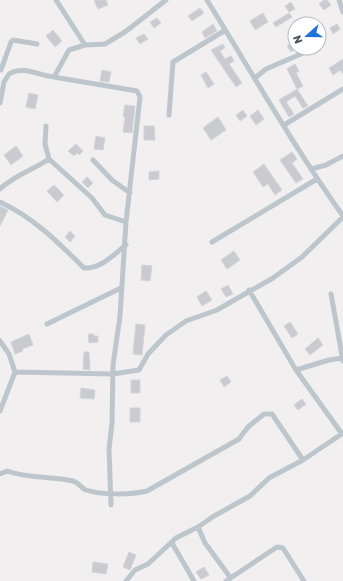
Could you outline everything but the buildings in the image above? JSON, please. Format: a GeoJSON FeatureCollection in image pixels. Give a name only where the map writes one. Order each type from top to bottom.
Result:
{"type":"FeatureCollection","features":[{"type":"Feature","properties":{"kind":"street"},"geometry":{"type":"LineString","coordinates":[[56,0],[86,45]]}},
{"type":"Feature","properties":{"kind":"street"},"geometry":{"type":"LineString","coordinates":[[54,77],[68,50],[86,45],[105,44],[125,32],[166,0]]}},
{"type":"Feature","properties":{"kind":"street"},"geometry":{"type":"LineString","coordinates":[[15,372],[113,374],[139,370],[148,354],[166,334],[186,322],[217,310],[249,290],[273,278],[302,257],[343,217],[317,180],[255,78],[224,31],[207,0]]}},
{"type":"Feature","properties":{"kind":"street"},"geometry":{"type":"LineString","coordinates":[[338,0],[343,12]]}},
{"type":"Feature","properties":{"kind":"street"},"geometry":{"type":"LineString","coordinates":[[169,115],[174,62],[224,31]]}},
{"type":"Feature","properties":{"kind":"street"},"geometry":{"type":"LineString","coordinates":[[9,74],[1,70],[11,42],[37,44]]}},
{"type":"Feature","properties":{"kind":"street"},"geometry":{"type":"LineString","coordinates":[[255,78],[266,69],[296,56]]}},
{"type":"Feature","properties":{"kind":"street"},"geometry":{"type":"LineString","coordinates":[[0,103],[4,82],[9,74],[17,71],[137,91],[140,96],[141,104],[126,222],[126,245],[113,374],[112,423],[109,449],[111,505]]}},
{"type":"Feature","properties":{"kind":"street"},"geometry":{"type":"LineString","coordinates":[[284,125],[343,89]]}},
{"type":"Feature","properties":{"kind":"street"},"geometry":{"type":"LineString","coordinates":[[46,126],[45,144],[49,159],[92,198],[98,208],[106,215],[126,222]]}},
{"type":"Feature","properties":{"kind":"street"},"geometry":{"type":"LineString","coordinates":[[311,169],[326,165],[343,156]]}},
{"type":"Feature","properties":{"kind":"street"},"geometry":{"type":"LineString","coordinates":[[0,189],[10,179],[49,159]]}},
{"type":"Feature","properties":{"kind":"street"},"geometry":{"type":"LineString","coordinates":[[93,160],[112,180],[130,193]]}},
{"type":"Feature","properties":{"kind":"street"},"geometry":{"type":"LineString","coordinates":[[212,242],[317,180]]}},
{"type":"Feature","properties":{"kind":"street"},"geometry":{"type":"LineString","coordinates":[[0,202],[13,208],[35,224],[62,246],[84,268],[92,269],[100,265],[126,245]]}},
{"type":"Feature","properties":{"kind":"street"},"geometry":{"type":"LineString","coordinates":[[47,324],[121,288]]}},
{"type":"Feature","properties":{"kind":"street"},"geometry":{"type":"LineString","coordinates":[[126,581],[135,570],[148,564],[176,538],[198,527],[214,516],[250,496],[269,478],[303,460],[343,434],[296,370],[249,290]]}},
{"type":"Feature","properties":{"kind":"street"},"geometry":{"type":"LineString","coordinates":[[331,294],[343,361]]}},
{"type":"Feature","properties":{"kind":"street"},"geometry":{"type":"LineString","coordinates":[[0,341],[9,354],[15,372],[0,411]]}},
{"type":"Feature","properties":{"kind":"street"},"geometry":{"type":"LineString","coordinates":[[296,370],[329,360],[343,358]]}},
{"type":"Feature","properties":{"kind":"street"},"geometry":{"type":"LineString","coordinates":[[0,474],[7,471],[18,475],[75,481],[85,490],[135,494],[147,491],[239,439],[248,427],[264,414],[272,414],[303,460]]}},
{"type":"Feature","properties":{"kind":"street"},"geometry":{"type":"LineString","coordinates":[[198,527],[205,543],[230,577]]}},
{"type":"Feature","properties":{"kind":"street"},"geometry":{"type":"LineString","coordinates":[[172,543],[194,581]]}},
{"type":"Feature","properties":{"kind":"street"},"geometry":{"type":"LineString","coordinates":[[226,581],[277,547],[283,548],[287,552],[304,581]]}}]}
